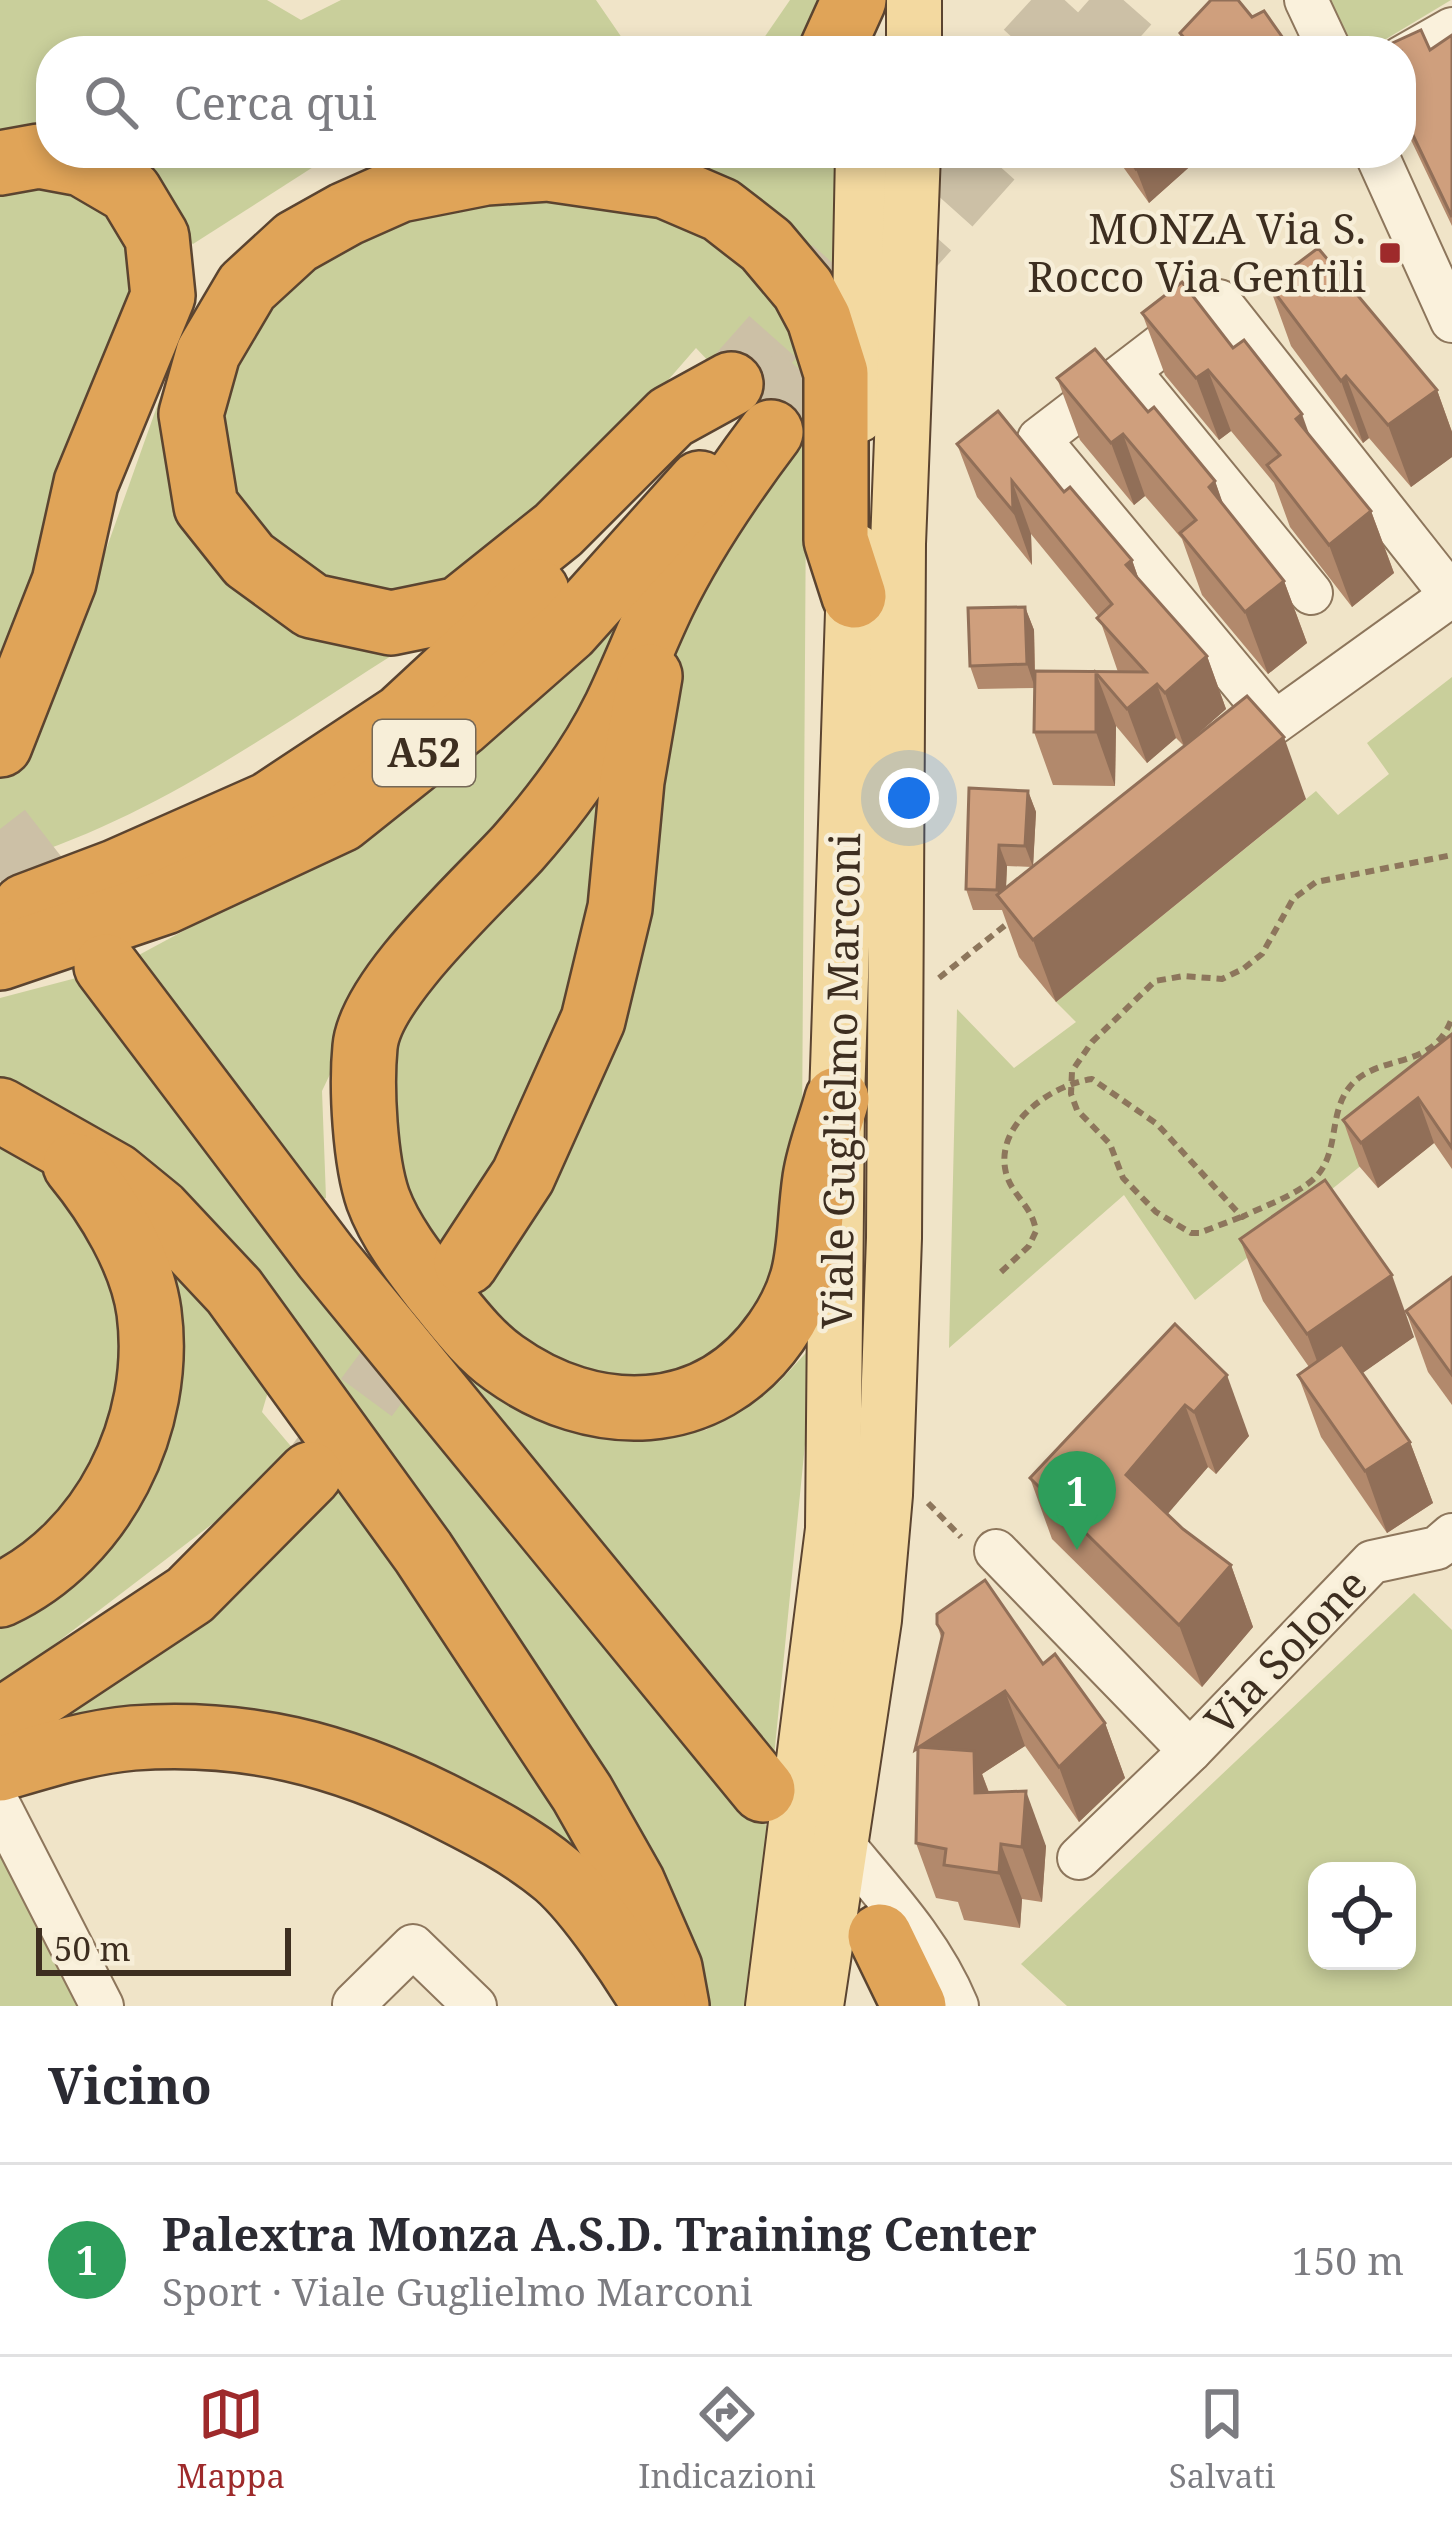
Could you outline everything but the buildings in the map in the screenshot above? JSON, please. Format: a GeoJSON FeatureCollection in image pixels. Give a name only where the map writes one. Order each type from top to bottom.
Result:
{"type":"FeatureCollection","features":[{"type":"Feature","properties":{"kind":"highway"},"geometry":{"type":"LineString","coordinates":[[838,36],[854,0]]}},
{"type":"Feature","properties":{"kind":"highway"},"geometry":{"type":"LineString","coordinates":[[0,163],[36,157]]}},
{"type":"Feature","properties":{"kind":"highway"},"geometry":{"type":"LineString","coordinates":[[64,582],[86,483],[163,296],[157,237],[130,192],[89,168]]}},
{"type":"Feature","properties":{"kind":"highway"},"geometry":{"type":"LineString","coordinates":[[0,745],[64,582],[115,482],[172,332],[206,274],[249,231],[322,182],[352,168]]}},
{"type":"Feature","properties":{"kind":"highway"},"geometry":{"type":"LineString","coordinates":[[365,1302],[343,1226],[340,1164],[341,1127],[365,1043],[393,988],[533,830],[614,712],[665,598],[724,498],[754,411],[671,417],[558,530],[459,609],[391,623],[312,606],[249,560],[206,506],[191,414],[208,353],[247,287],[296,242],[346,214],[400,190],[486,172],[548,169],[665,186],[721,210],[766,245],[803,289],[819,319],[836,374],[836,540],[854,596]]}},
{"type":"Feature","properties":{"kind":"highway","name":"A52"},"geometry":{"type":"LineString","coordinates":[[0,915],[116,872],[268,804],[402,716],[527,602],[754,411]]}},
{"type":"Feature","properties":{"kind":"highway","name":"A52"},"geometry":{"type":"LineString","coordinates":[[0,958],[165,902],[340,820],[460,725],[568,630],[754,411]]}},
{"type":"Feature","properties":{"kind":"highway"},"geometry":{"type":"LineString","coordinates":[[466,1263],[523,1176],[593,1021],[620,908],[632,781],[665,598]]}},
{"type":"Feature","properties":{"kind":"highway"},"geometry":{"type":"LineString","coordinates":[[106,965],[365,1302],[763,1790]]}},
{"type":"Feature","properties":{"kind":"highway"},"geometry":{"type":"LineString","coordinates":[[365,1043],[368,1161],[380,1203],[418,1268],[479,1343],[505,1364],[572,1400],[610,1408],[666,1407],[704,1393],[752,1360],[774,1335],[809,1265],[815,1174],[837,1099]]}},
{"type":"Feature","properties":{"kind":"highway"},"geometry":{"type":"LineString","coordinates":[[0,1595],[32,1580],[88,1527],[129,1459],[151,1388],[149,1310],[120,1228],[94,1188],[26,1123]]}},
{"type":"Feature","properties":{"kind":"highway"},"geometry":{"type":"LineString","coordinates":[[26,1123],[115,1175],[159,1210],[234,1291],[423,1552],[582,1793],[670,1968],[676,2006]]}},
{"type":"Feature","properties":{"kind":"highway"},"geometry":{"type":"LineString","coordinates":[[0,1721],[190,1595],[310,1474]]}},
{"type":"Feature","properties":{"kind":"highway"},"geometry":{"type":"LineString","coordinates":[[0,1769],[76,1747],[132,1738],[248,1742],[349,1762],[457,1812],[559,1876],[656,2006]]}},
{"type":"Feature","properties":{"kind":"highway"},"geometry":{"type":"LineString","coordinates":[[880,1936],[914,2006]]}},
{"type":"Feature","properties":{"kind":"main road"},"geometry":{"type":"LineString","coordinates":[[866,36],[867,0]]}},
{"type":"Feature","properties":{"kind":"main road"},"geometry":{"type":"LineString","coordinates":[[914,0],[914,36]]}},
{"type":"Feature","properties":{"kind":"main road","name":"Viale Guglielmo Marconi"},"geometry":{"type":"LineString","coordinates":[[772,2006],[832,1529],[837,1099],[863,168]]}},
{"type":"Feature","properties":{"kind":"main road","name":"Viale Guglielmo Marconi"},"geometry":{"type":"LineString","coordinates":[[816,2006],[874,1619],[885,1496],[894,1238],[898,544],[912,168]]}},
{"type":"Feature","properties":{"kind":"street"},"geometry":{"type":"LineString","coordinates":[[1306,0],[1323,36]]}},
{"type":"Feature","properties":{"kind":"street"},"geometry":{"type":"LineString","coordinates":[[1416,49],[1452,29]]}},
{"type":"Feature","properties":{"kind":"street"},"geometry":{"type":"LineString","coordinates":[[1383,168],[1452,321]]}},
{"type":"Feature","properties":{"kind":"street"},"geometry":{"type":"LineString","coordinates":[[1218,765],[1452,596],[1219,301],[1039,439],[1274,721]]}},
{"type":"Feature","properties":{"kind":"street"},"geometry":{"type":"LineString","coordinates":[[1129,370],[1311,593]]}},
{"type":"Feature","properties":{"kind":"street","name":"Via Solone"},"geometry":{"type":"LineString","coordinates":[[1078,1858],[1190,1751],[1372,1562],[1437,1548],[1452,1535]]}},
{"type":"Feature","properties":{"kind":"street","name":"Via Solone"},"geometry":{"type":"LineString","coordinates":[[997,1551],[1190,1751]]}},
{"type":"Feature","properties":{"kind":"street"},"geometry":{"type":"LineString","coordinates":[[0,1807],[102,2006]]}},
{"type":"Feature","properties":{"kind":"street"},"geometry":{"type":"LineString","coordinates":[[841,1842],[910,1925],[943,1973],[957,2006]]}},
{"type":"Feature","properties":{"kind":"street"},"geometry":{"type":"LineString","coordinates":[[353,2004],[413,1946],[475,2006]]}},
{"type":"Feature","properties":{"kind":"path"},"geometry":{"type":"LineString","coordinates":[[1452,855],[1316,882],[1293,899],[1262,954],[1243,969],[1222,979],[1155,980],[1092,1042],[1072,1071],[1071,1094],[1078,1110],[1110,1144],[1123,1178],[1156,1212],[1199,1233],[1242,1217],[1313,1180],[1326,1160],[1333,1124],[1353,1084],[1365,1074],[1412,1060],[1442,1039],[1452,1018]]}},
{"type":"Feature","properties":{"kind":"path"},"geometry":{"type":"LineString","coordinates":[[928,988],[1016,916]]}},
{"type":"Feature","properties":{"kind":"path"},"geometry":{"type":"LineString","coordinates":[[1001,1272],[1029,1246],[1036,1231],[1034,1216],[1006,1175],[1009,1135],[1023,1116],[1071,1082],[1092,1079],[1157,1124],[1242,1217]]}},
{"type":"Feature","properties":{"kind":"green space"},"geometry":{"type":"Polygon","coordinates":[[[0,0],[267,0],[301,20],[341,0],[596,0],[621,36],[36,36],[36,140],[0,142],[0,0]]]}},
{"type":"Feature","properties":{"kind":"green space"},"geometry":{"type":"Polygon","coordinates":[[[790,0],[825,0],[810,36],[765,36],[790,0]]]}},
{"type":"Feature","properties":{"kind":"green space"},"geometry":{"type":"Polygon","coordinates":[[[1329,0],[1451,0],[1391,36],[1336,36],[1329,0]]]}},
{"type":"Feature","properties":{"kind":"green space"},"geometry":{"type":"Polygon","coordinates":[[[111,168],[312,168],[193,244],[174,232],[111,168]]]}},
{"type":"Feature","properties":{"kind":"green space"},"geometry":{"type":"Polygon","coordinates":[[[561,168],[593,168],[258,257],[181,474],[410,644],[161,798],[109,824],[0,864],[0,779],[59,682],[171,367],[205,298],[249,246],[561,168]]]}},
{"type":"Feature","properties":{"kind":"green space"},"geometry":{"type":"Polygon","coordinates":[[[619,168],[842,168],[837,324],[619,168]]]}},
{"type":"Feature","properties":{"kind":"green space"},"geometry":{"type":"Polygon","coordinates":[[[35,177],[73,193],[113,222],[137,276],[0,722],[0,187],[35,177]]]}},
{"type":"Feature","properties":{"kind":"green space"},"geometry":{"type":"Polygon","coordinates":[[[555,191],[643,199],[750,261],[807,341],[802,1134],[764,1317],[667,1389],[548,1374],[474,1294],[578,1121],[661,682],[683,601],[793,451],[696,348],[500,573],[443,602],[346,594],[286,554],[239,501],[216,436],[226,381],[254,324],[302,274],[351,240],[450,208],[555,191]]]}},
{"type":"Feature","properties":{"kind":"green space"},"geometry":{"type":"Polygon","coordinates":[[[645,598],[560,752],[384,961],[322,1091],[326,1198],[303,1206],[137,956],[361,835],[512,720],[645,598]]]}},
{"type":"Feature","properties":{"kind":"green space"},"geometry":{"type":"Polygon","coordinates":[[[1452,677],[1452,1092],[1195,1300],[1124,1195],[949,1348],[957,1009],[1014,1068],[1076,1022],[1056,1002],[1316,791],[1338,815],[1389,774],[1367,743],[1452,677]]]}},
{"type":"Feature","properties":{"kind":"green space"},"geometry":{"type":"Polygon","coordinates":[[[603,774],[598,918],[547,1069],[445,1258],[412,1210],[396,1154],[390,1100],[395,1042],[428,982],[603,774]]]}},
{"type":"Feature","properties":{"kind":"green space"},"geometry":{"type":"Polygon","coordinates":[[[80,977],[371,1343],[767,1826],[748,2006],[694,2006],[365,1449],[0,1086],[0,998],[80,977]]]}},
{"type":"Feature","properties":{"kind":"green space"},"geometry":{"type":"Polygon","coordinates":[[[0,1136],[23,1148],[84,1207],[121,1279],[121,1424],[34,1546],[0,1567],[0,1136]]]}},
{"type":"Feature","properties":{"kind":"green space"},"geometry":{"type":"Polygon","coordinates":[[[148,1234],[270,1385],[262,1412],[300,1457],[0,1686],[0,1625],[125,1519],[148,1234]]]}},
{"type":"Feature","properties":{"kind":"green space"},"geometry":{"type":"Polygon","coordinates":[[[395,1273],[643,1437],[706,1430],[780,1381],[815,1343],[774,1757],[376,1277],[395,1273]]]}},
{"type":"Feature","properties":{"kind":"green space"},"geometry":{"type":"Polygon","coordinates":[[[337,1469],[610,1882],[431,1765],[0,1739],[337,1469]]]}},
{"type":"Feature","properties":{"kind":"green space"},"geometry":{"type":"Polygon","coordinates":[[[1414,1593],[1452,1630],[1452,2006],[1067,2006],[1021,1964],[1414,1593]]]}},
{"type":"Feature","properties":{"kind":"green space"},"geometry":{"type":"Polygon","coordinates":[[[0,1830],[91,2006],[0,2006],[0,1830]]]}},
{"type":"Feature","properties":{"kind":"tunnel"},"geometry":{"type":"LineString","coordinates":[[1041,36],[1074,0]]}},
{"type":"Feature","properties":{"kind":"tunnel"},"geometry":{"type":"LineString","coordinates":[[1099,36],[1131,0]]}},
{"type":"Feature","properties":{"kind":"tunnel"},"geometry":{"type":"LineString","coordinates":[[759,418],[983,168]]}},
{"type":"Feature","properties":{"kind":"tunnel"},"geometry":{"type":"LineString","coordinates":[[731,384],[891,204]]}},
{"type":"Feature","properties":{"kind":"tunnel"},"geometry":{"type":"LineString","coordinates":[[0,829],[83,936]]}},
{"type":"Feature","properties":{"kind":"tunnel"},"geometry":{"type":"LineString","coordinates":[[310,1474],[434,1306]]}},
{"type":"Feature","properties":{"kind":"place","name":"MONZA Via S. Rocco Via Gentili"},"geometry":{"type":"Point","coordinates":[1390,253]}},
{"type":"Feature","properties":{"kind":"place","name":"Palextra Monza A.S.D. Training Center"},"geometry":{"type":"Point","coordinates":[1077,1550]}}]}
